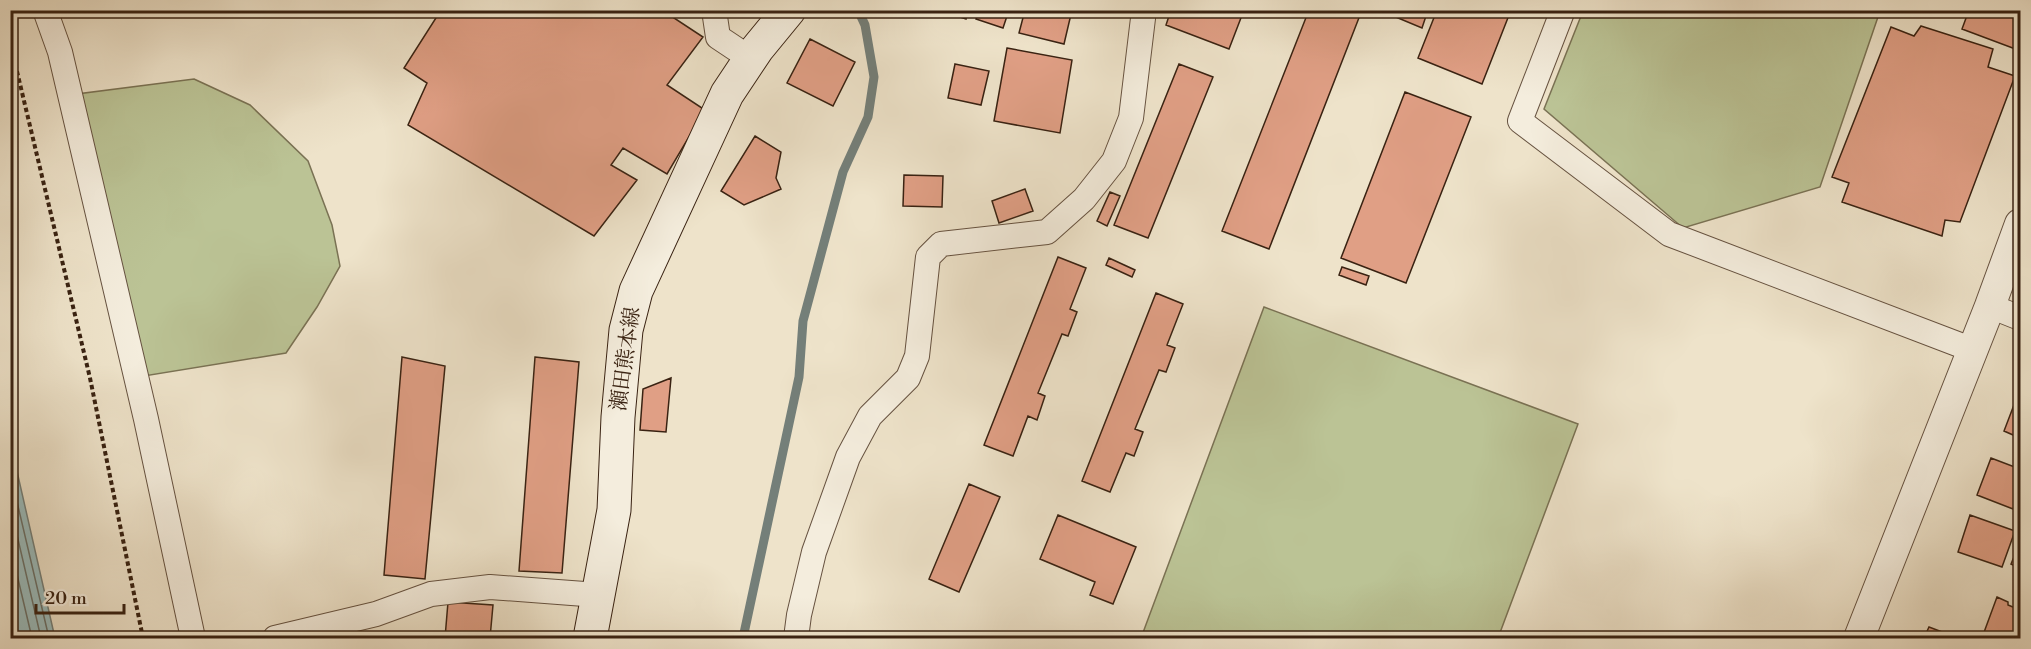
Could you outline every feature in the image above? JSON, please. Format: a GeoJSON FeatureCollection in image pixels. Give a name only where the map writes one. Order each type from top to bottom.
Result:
{"type":"FeatureCollection","features":[{"type":"Feature","properties":{"kind":"main road","name":"瀬田熊本線"},"geometry":{"type":"LineString","coordinates":[[590,639],[614,510],[618,417],[626,330],[636,291],[727,94],[750,59],[789,10]]}},
{"type":"Feature","properties":{"kind":"street"},"geometry":{"type":"LineString","coordinates":[[45,10],[60,52],[146,419],[194,639]]}},
{"type":"Feature","properties":{"kind":"street"},"geometry":{"type":"LineString","coordinates":[[714,10],[718,37],[750,59]]}},
{"type":"Feature","properties":{"kind":"street"},"geometry":{"type":"LineString","coordinates":[[796,639],[814,552],[848,457],[870,416],[908,378],[918,356],[928,257],[941,244],[1047,232],[1084,199],[1114,161],[1131,118],[1144,10]]}},
{"type":"Feature","properties":{"kind":"street"},"geometry":{"type":"LineString","coordinates":[[1563,10],[1520,121],[1669,234],[1973,350]]}},
{"type":"Feature","properties":{"kind":"street"},"geometry":{"type":"LineString","coordinates":[[1859,639],[2020,224]]}},
{"type":"Feature","properties":{"kind":"street"},"geometry":{"type":"LineString","coordinates":[[1990,306],[2020,318]]}},
{"type":"Feature","properties":{"kind":"street"},"geometry":{"type":"LineString","coordinates":[[275,639],[376,614],[431,594],[490,587],[598,595]]}},
{"type":"Feature","properties":{"kind":"path"},"geometry":{"type":"LineString","coordinates":[[10,42],[90,378],[143,639]]}},
{"type":"Feature","properties":{"kind":"green space"},"geometry":{"type":"Polygon","coordinates":[[[1583,11],[1880,11],[1820,187],[1683,228],[1544,109],[1583,11]]]}},
{"type":"Feature","properties":{"kind":"green space"},"geometry":{"type":"Polygon","coordinates":[[[194,79],[250,105],[308,161],[332,225],[340,266],[317,307],[286,353],[138,377],[77,94],[194,79]]]}},
{"type":"Feature","properties":{"kind":"green space"},"geometry":{"type":"Polygon","coordinates":[[[1264,307],[1578,424],[1498,638],[1141,638],[1264,307]]]}},
{"type":"Feature","properties":{"kind":"water"},"geometry":{"type":"Polygon","coordinates":[[[11,445],[55,638],[11,638],[11,445]]]}},
{"type":"Feature","properties":{"kind":"building"},"geometry":{"type":"Polygon","coordinates":[[[441,10],[662,10],[703,37],[667,85],[705,110],[667,174],[623,148],[611,165],[637,180],[594,236],[408,125],[427,83],[404,68],[441,10]]]}},
{"type":"Feature","properties":{"kind":"building"},"geometry":{"type":"Polygon","coordinates":[[[939,10],[968,10],[966,19],[939,10]]]}},
{"type":"Feature","properties":{"kind":"building"},"geometry":{"type":"Polygon","coordinates":[[[979,10],[1009,10],[1003,28],[976,19],[979,10]]]}},
{"type":"Feature","properties":{"kind":"building"},"geometry":{"type":"Polygon","coordinates":[[[1025,10],[1072,10],[1064,44],[1019,33],[1025,10]]]}},
{"type":"Feature","properties":{"kind":"building"},"geometry":{"type":"Polygon","coordinates":[[[1171,10],[1244,10],[1229,49],[1166,25],[1171,10]]]}},
{"type":"Feature","properties":{"kind":"building"},"geometry":{"type":"Polygon","coordinates":[[[1309,10],[1362,10],[1269,249],[1222,231],[1309,10]]]}},
{"type":"Feature","properties":{"kind":"building"},"geometry":{"type":"Polygon","coordinates":[[[1379,10],[1428,10],[1422,28],[1379,10]]]}},
{"type":"Feature","properties":{"kind":"building"},"geometry":{"type":"Polygon","coordinates":[[[1437,10],[1511,10],[1482,84],[1418,58],[1437,10]]]}},
{"type":"Feature","properties":{"kind":"building"},"geometry":{"type":"Polygon","coordinates":[[[1969,10],[2020,10],[2018,50],[1962,29],[1969,10]]]}},
{"type":"Feature","properties":{"kind":"building"},"geometry":{"type":"Polygon","coordinates":[[[1921,26],[1993,49],[1988,67],[2015,76],[1960,222],[1945,220],[1942,236],[1842,202],[1849,183],[1832,177],[1891,27],[1914,36],[1921,26]]]}},
{"type":"Feature","properties":{"kind":"building"},"geometry":{"type":"Polygon","coordinates":[[[810,39],[855,62],[833,106],[787,83],[810,39]]]}},
{"type":"Feature","properties":{"kind":"building"},"geometry":{"type":"Polygon","coordinates":[[[1007,48],[1072,60],[1060,133],[994,121],[1007,48]]]}},
{"type":"Feature","properties":{"kind":"building"},"geometry":{"type":"Polygon","coordinates":[[[955,64],[989,71],[981,105],[948,98],[955,64]]]}},
{"type":"Feature","properties":{"kind":"building"},"geometry":{"type":"Polygon","coordinates":[[[1179,64],[1213,77],[1148,238],[1114,225],[1179,64]]]}},
{"type":"Feature","properties":{"kind":"building"},"geometry":{"type":"Polygon","coordinates":[[[1405,92],[1471,117],[1406,283],[1341,258],[1405,92]]]}},
{"type":"Feature","properties":{"kind":"building"},"geometry":{"type":"Polygon","coordinates":[[[755,136],[781,152],[776,178],[781,189],[744,205],[721,191],[755,136]]]}},
{"type":"Feature","properties":{"kind":"building"},"geometry":{"type":"Polygon","coordinates":[[[904,175],[943,176],[942,207],[903,206],[904,175]]]}},
{"type":"Feature","properties":{"kind":"building"},"geometry":{"type":"Polygon","coordinates":[[[1025,189],[1033,211],[999,223],[992,201],[1025,189]]]}},
{"type":"Feature","properties":{"kind":"building"},"geometry":{"type":"Polygon","coordinates":[[[1110,192],[1120,196],[1107,226],[1097,221],[1110,192]]]}},
{"type":"Feature","properties":{"kind":"building"},"geometry":{"type":"Polygon","coordinates":[[[1058,257],[1086,268],[1070,309],[1077,312],[1068,336],[1062,334],[1038,393],[1045,396],[1037,420],[1028,416],[1013,456],[984,445],[1058,257]]]}},
{"type":"Feature","properties":{"kind":"building"},"geometry":{"type":"Polygon","coordinates":[[[1109,258],[1135,270],[1132,277],[1106,265],[1109,258]]]}},
{"type":"Feature","properties":{"kind":"building"},"geometry":{"type":"Polygon","coordinates":[[[1342,267],[1369,276],[1366,285],[1339,275],[1342,267]]]}},
{"type":"Feature","properties":{"kind":"building"},"geometry":{"type":"Polygon","coordinates":[[[1156,293],[1183,304],[1167,345],[1175,348],[1166,372],[1159,370],[1135,429],[1143,432],[1134,456],[1126,453],[1110,492],[1082,481],[1156,293]]]}},
{"type":"Feature","properties":{"kind":"building"},"geometry":{"type":"Polygon","coordinates":[[[402,357],[445,366],[425,579],[384,575],[402,357]]]}},
{"type":"Feature","properties":{"kind":"building"},"geometry":{"type":"Polygon","coordinates":[[[535,357],[579,362],[562,573],[519,571],[535,357]]]}},
{"type":"Feature","properties":{"kind":"building"},"geometry":{"type":"Polygon","coordinates":[[[671,378],[666,432],[640,430],[643,389],[671,378]]]}},
{"type":"Feature","properties":{"kind":"building"},"geometry":{"type":"Polygon","coordinates":[[[2017,397],[2020,398],[2020,438],[2004,431],[2017,397]]]}},
{"type":"Feature","properties":{"kind":"building"},"geometry":{"type":"Polygon","coordinates":[[[1991,458],[2020,469],[2020,489],[2013,509],[1977,495],[1991,458]]]}},
{"type":"Feature","properties":{"kind":"building"},"geometry":{"type":"Polygon","coordinates":[[[969,484],[1000,497],[959,592],[929,579],[969,484]]]}},
{"type":"Feature","properties":{"kind":"building"},"geometry":{"type":"Polygon","coordinates":[[[1058,515],[1136,547],[1113,604],[1090,595],[1095,582],[1040,559],[1058,515]]]}},
{"type":"Feature","properties":{"kind":"building"},"geometry":{"type":"Polygon","coordinates":[[[1970,515],[2015,531],[2002,567],[1958,552],[1970,515]]]}},
{"type":"Feature","properties":{"kind":"building"},"geometry":{"type":"Polygon","coordinates":[[[2020,542],[2020,568],[2011,564],[2020,542]]]}},
{"type":"Feature","properties":{"kind":"building"},"geometry":{"type":"Polygon","coordinates":[[[1997,597],[2020,610],[2020,638],[1993,638],[1983,635],[1997,597]]]}},
{"type":"Feature","properties":{"kind":"building"},"geometry":{"type":"Polygon","coordinates":[[[448,602],[493,605],[490,638],[445,638],[448,602]]]}},
{"type":"Feature","properties":{"kind":"building"},"geometry":{"type":"Polygon","coordinates":[[[1929,627],[1958,638],[1924,638],[1929,627]]]}},
{"type":"Feature","properties":{"kind":"waterway"},"geometry":{"type":"LineString","coordinates":[[743,638],[799,377],[803,321],[843,172],[868,117],[874,77],[865,25],[858,10]]}}]}
